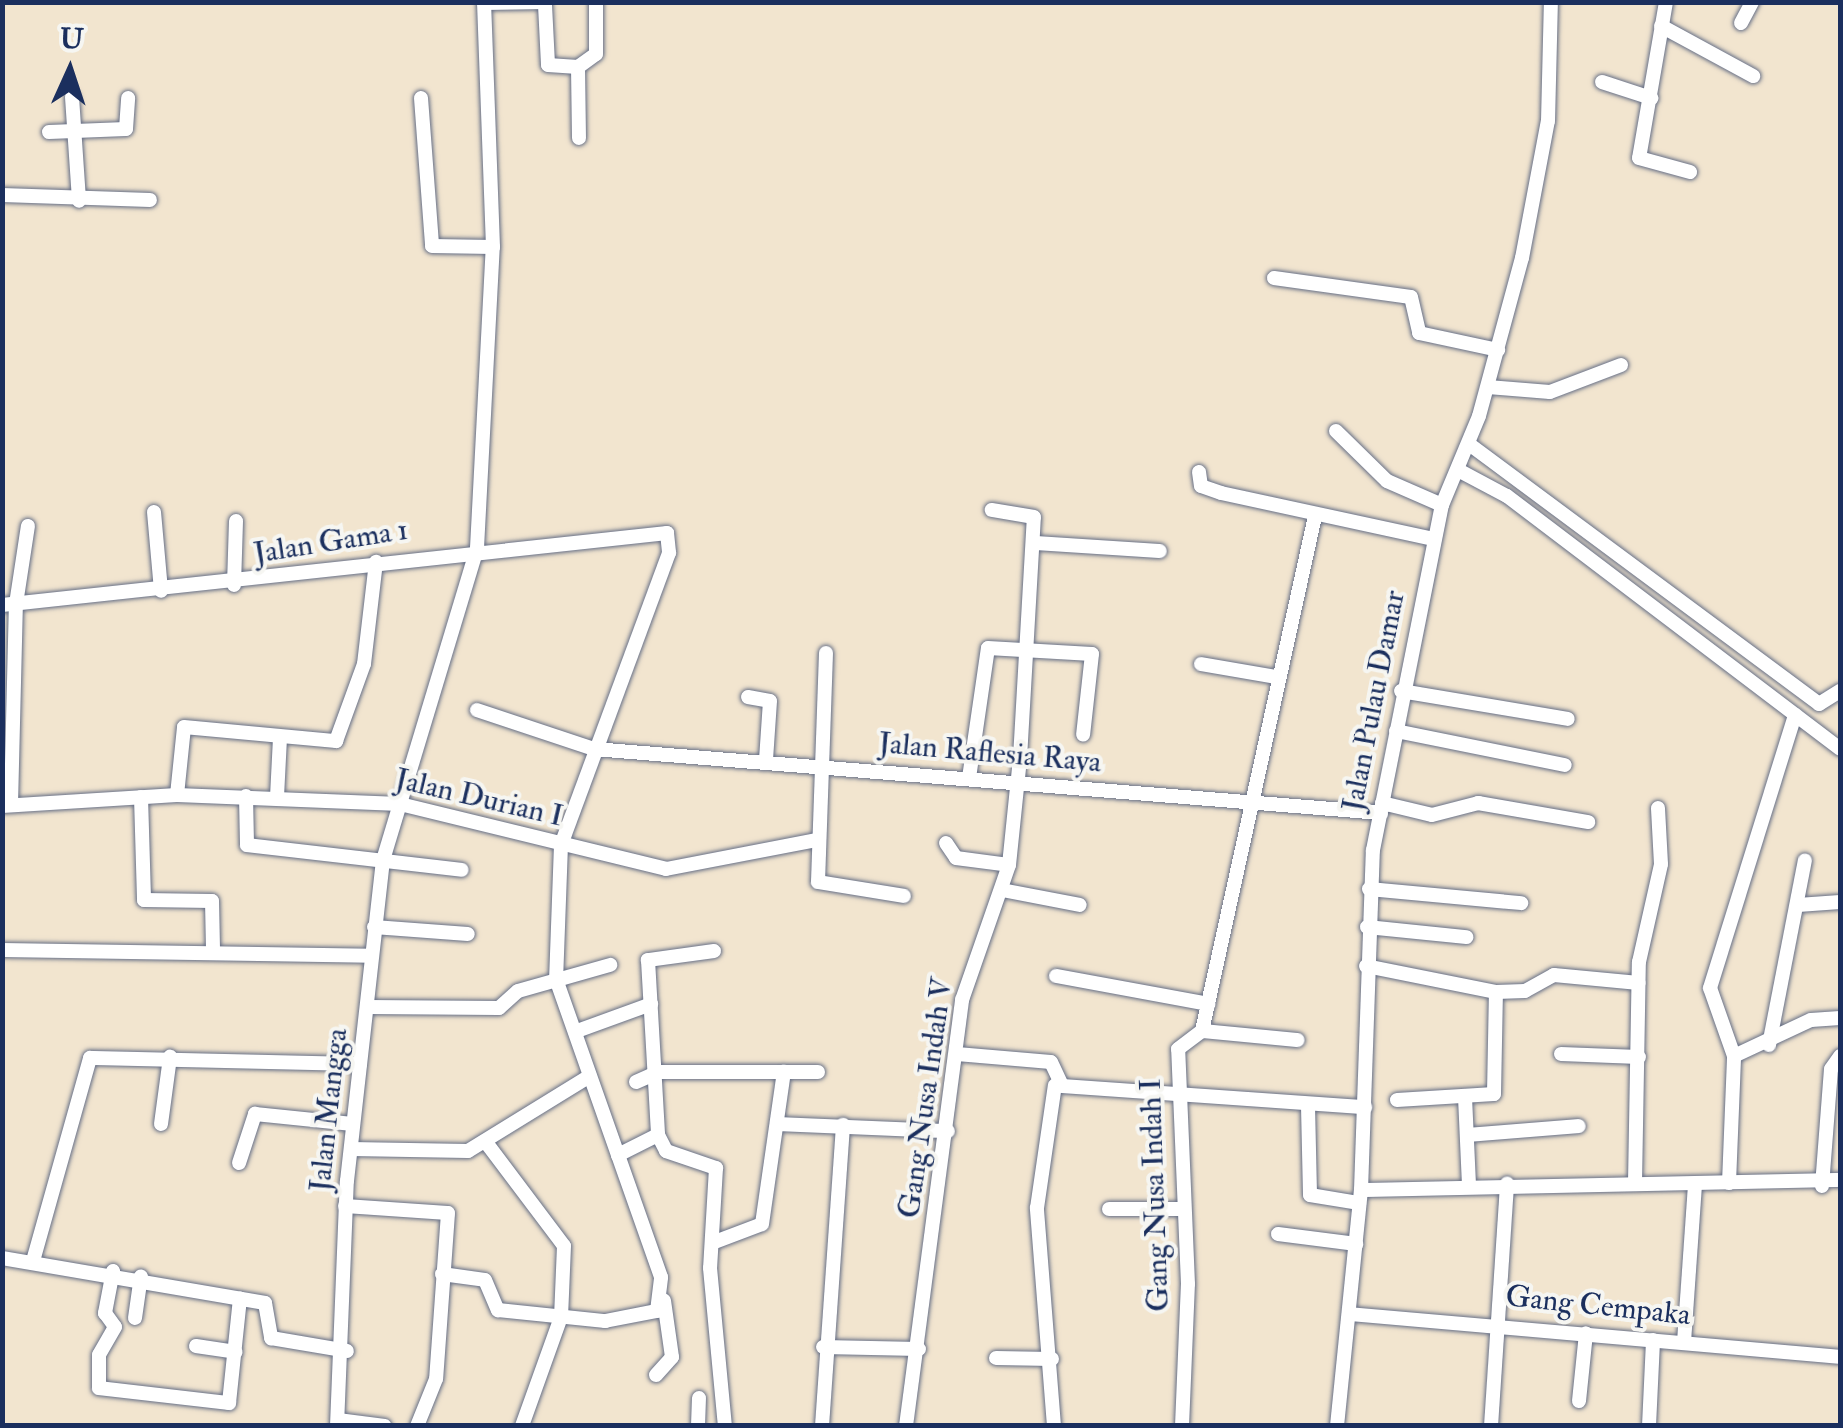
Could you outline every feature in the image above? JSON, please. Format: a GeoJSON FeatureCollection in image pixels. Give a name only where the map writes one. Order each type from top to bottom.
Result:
{"type":"FeatureCollection","features":[{"type":"Feature","properties":{"kind":"street"},"geometry":{"type":"LineString","coordinates":[[484,3],[545,4],[548,64],[578,67],[596,54],[596,2]]}},
{"type":"Feature","properties":{"kind":"street","name":"Jalan Pulau Damar"},"geometry":{"type":"LineString","coordinates":[[1337,1426],[1360,1197],[1369,889],[1401,691],[1442,505],[1488,387],[1544,157],[1551,2]]}},
{"type":"Feature","properties":{"kind":"street"},"geometry":{"type":"LineString","coordinates":[[1666,2],[1639,158],[1690,172]]}},
{"type":"Feature","properties":{"kind":"street"},"geometry":{"type":"LineString","coordinates":[[1741,23],[1752,2]]}},
{"type":"Feature","properties":{"kind":"street","name":"Jalan Mangga"},"geometry":{"type":"LineString","coordinates":[[338,1423],[347,1351],[345,1206],[383,860],[476,548],[493,248],[484,3]]}},
{"type":"Feature","properties":{"kind":"street"},"geometry":{"type":"LineString","coordinates":[[1661,26],[1753,76]]}},
{"type":"Feature","properties":{"kind":"street"},"geometry":{"type":"LineString","coordinates":[[578,67],[579,138]]}},
{"type":"Feature","properties":{"kind":"street"},"geometry":{"type":"LineString","coordinates":[[1602,82],[1651,98]]}},
{"type":"Feature","properties":{"kind":"street"},"geometry":{"type":"LineString","coordinates":[[72,97],[79,201]]}},
{"type":"Feature","properties":{"kind":"street"},"geometry":{"type":"LineString","coordinates":[[49,132],[75,134],[126,129],[128,98]]}},
{"type":"Feature","properties":{"kind":"street"},"geometry":{"type":"LineString","coordinates":[[421,98],[432,246],[493,248]]}},
{"type":"Feature","properties":{"kind":"street"},"geometry":{"type":"LineString","coordinates":[[2,196],[150,200]]}},
{"type":"Feature","properties":{"kind":"street"},"geometry":{"type":"LineString","coordinates":[[1274,278],[1411,297],[1419,332],[1498,350]]}},
{"type":"Feature","properties":{"kind":"street"},"geometry":{"type":"LineString","coordinates":[[1488,387],[1550,392],[1621,365]]}},
{"type":"Feature","properties":{"kind":"street"},"geometry":{"type":"LineString","coordinates":[[1336,431],[1387,481],[1442,505]]}},
{"type":"Feature","properties":{"kind":"street"},"geometry":{"type":"LineString","coordinates":[[1463,457],[1745,664],[1794,715],[1840,749]]}},
{"type":"Feature","properties":{"kind":"street"},"geometry":{"type":"LineString","coordinates":[[1463,457],[1506,496],[1745,664],[1819,704],[1840,691]]}},
{"type":"Feature","properties":{"kind":"street"},"geometry":{"type":"LineString","coordinates":[[1199,472],[1205,488],[1316,516],[1434,539]]}},
{"type":"Feature","properties":{"kind":"street"},"geometry":{"type":"LineString","coordinates":[[992,510],[1032,514],[1035,543],[1160,552]]}},
{"type":"Feature","properties":{"kind":"street"},"geometry":{"type":"LineString","coordinates":[[154,512],[160,591]]}},
{"type":"Feature","properties":{"kind":"street","name":"Gang Nusa Indah I"},"geometry":{"type":"LineString","coordinates":[[1182,1426],[1183,1095],[1178,1049],[1202,1031],[1276,677],[1316,516]]}},
{"type":"Feature","properties":{"kind":"street"},"geometry":{"type":"LineString","coordinates":[[234,585],[236,521]]}},
{"type":"Feature","properties":{"kind":"street"},"geometry":{"type":"LineString","coordinates":[[7,806],[10,604],[28,526]]}},
{"type":"Feature","properties":{"kind":"street","name":"Jalan Gama 1"},"geometry":{"type":"LineString","coordinates":[[10,604],[234,585],[476,548],[667,533],[669,552],[594,749]]}},
{"type":"Feature","properties":{"kind":"street","name":"Gang Nusa Indah V"},"geometry":{"type":"LineString","coordinates":[[906,1426],[948,1131],[962,1000],[1008,865],[1030,650],[1035,543]]}},
{"type":"Feature","properties":{"kind":"street"},"geometry":{"type":"LineString","coordinates":[[177,794],[180,729],[280,738],[338,738],[364,664],[376,562]]}},
{"type":"Feature","properties":{"kind":"street"},"geometry":{"type":"LineString","coordinates":[[969,778],[986,652],[1092,654],[1082,736]]}},
{"type":"Feature","properties":{"kind":"street"},"geometry":{"type":"LineString","coordinates":[[826,653],[818,840],[821,886],[904,896]]}},
{"type":"Feature","properties":{"kind":"street"},"geometry":{"type":"LineString","coordinates":[[1201,664],[1276,677]]}},
{"type":"Feature","properties":{"kind":"street"},"geometry":{"type":"LineString","coordinates":[[1401,691],[1568,719]]}},
{"type":"Feature","properties":{"kind":"street"},"geometry":{"type":"LineString","coordinates":[[748,698],[770,701],[766,760]]}},
{"type":"Feature","properties":{"kind":"street","name":"Jalan Raflesia Raya"},"geometry":{"type":"LineString","coordinates":[[477,710],[594,749],[766,760],[1250,803],[1432,814],[1478,803],[1588,822]]}},
{"type":"Feature","properties":{"kind":"street"},"geometry":{"type":"LineString","coordinates":[[1729,1183],[1734,1056],[1710,988],[1794,715]]}},
{"type":"Feature","properties":{"kind":"street"},"geometry":{"type":"LineString","coordinates":[[1396,730],[1565,765]]}},
{"type":"Feature","properties":{"kind":"street"},"geometry":{"type":"LineString","coordinates":[[277,796],[280,738]]}},
{"type":"Feature","properties":{"kind":"street"},"geometry":{"type":"LineString","coordinates":[[594,749],[562,845],[556,980],[577,1030],[664,1301],[672,1357],[656,1375]]}},
{"type":"Feature","properties":{"kind":"street","name":"Jalan Durian I"},"geometry":{"type":"LineString","coordinates":[[7,806],[177,794],[400,804],[666,869],[818,840]]}},
{"type":"Feature","properties":{"kind":"street"},"geometry":{"type":"LineString","coordinates":[[246,796],[247,845],[462,870]]}},
{"type":"Feature","properties":{"kind":"street"},"geometry":{"type":"LineString","coordinates":[[142,797],[146,903],[212,901],[213,949]]}},
{"type":"Feature","properties":{"kind":"street"},"geometry":{"type":"LineString","coordinates":[[1635,1182],[1639,984],[1661,864],[1658,808]]}},
{"type":"Feature","properties":{"kind":"street"},"geometry":{"type":"LineString","coordinates":[[946,843],[956,858],[1008,865]]}},
{"type":"Feature","properties":{"kind":"street"},"geometry":{"type":"LineString","coordinates":[[1769,1045],[1804,860]]}},
{"type":"Feature","properties":{"kind":"street"},"geometry":{"type":"LineString","coordinates":[[1369,889],[1521,904]]}},
{"type":"Feature","properties":{"kind":"street"},"geometry":{"type":"LineString","coordinates":[[1002,890],[1080,905]]}},
{"type":"Feature","properties":{"kind":"street"},"geometry":{"type":"LineString","coordinates":[[1798,905],[1840,902]]}},
{"type":"Feature","properties":{"kind":"street"},"geometry":{"type":"LineString","coordinates":[[1366,926],[1466,938]]}},
{"type":"Feature","properties":{"kind":"street"},"geometry":{"type":"LineString","coordinates":[[374,927],[468,934]]}},
{"type":"Feature","properties":{"kind":"street"},"geometry":{"type":"LineString","coordinates":[[2,950],[213,949],[371,956]]}},
{"type":"Feature","properties":{"kind":"street"},"geometry":{"type":"LineString","coordinates":[[714,951],[650,955],[651,1004],[658,1072],[658,1135],[670,1154],[713,1161],[712,1244],[725,1426]]}},
{"type":"Feature","properties":{"kind":"street"},"geometry":{"type":"LineString","coordinates":[[368,1007],[499,1008],[556,980],[610,965]]}},
{"type":"Feature","properties":{"kind":"street"},"geometry":{"type":"LineString","coordinates":[[1366,966],[1496,992],[1525,991],[1554,974],[1639,984]]}},
{"type":"Feature","properties":{"kind":"street"},"geometry":{"type":"LineString","coordinates":[[1056,976],[1208,1004]]}},
{"type":"Feature","properties":{"kind":"street"},"geometry":{"type":"LineString","coordinates":[[1398,1100],[1495,1092],[1496,992]]}},
{"type":"Feature","properties":{"kind":"street"},"geometry":{"type":"LineString","coordinates":[[577,1030],[651,1004]]}},
{"type":"Feature","properties":{"kind":"street"},"geometry":{"type":"LineString","coordinates":[[1734,1056],[1769,1045],[1811,1020],[1840,1018]]}},
{"type":"Feature","properties":{"kind":"street"},"geometry":{"type":"LineString","coordinates":[[1202,1031],[1298,1040]]}},
{"type":"Feature","properties":{"kind":"street"},"geometry":{"type":"LineString","coordinates":[[957,1054],[1055,1064],[1037,1208],[1052,1359],[1054,1426]]}},
{"type":"Feature","properties":{"kind":"street"},"geometry":{"type":"LineString","coordinates":[[1561,1054],[1639,1056]]}},
{"type":"Feature","properties":{"kind":"street"},"geometry":{"type":"LineString","coordinates":[[1822,1186],[1831,1068],[1840,1056]]}},
{"type":"Feature","properties":{"kind":"street"},"geometry":{"type":"LineString","coordinates":[[33,1261],[85,1062],[170,1057],[360,1064]]}},
{"type":"Feature","properties":{"kind":"street"},"geometry":{"type":"LineString","coordinates":[[161,1124],[170,1057]]}},
{"type":"Feature","properties":{"kind":"street"},"geometry":{"type":"LineString","coordinates":[[636,1082],[658,1072],[818,1072]]}},
{"type":"Feature","properties":{"kind":"street"},"geometry":{"type":"LineString","coordinates":[[712,1244],[762,1224],[784,1072]]}},
{"type":"Feature","properties":{"kind":"street"},"geometry":{"type":"LineString","coordinates":[[351,1149],[453,1154],[485,1141],[535,1101],[590,1076]]}},
{"type":"Feature","properties":{"kind":"street"},"geometry":{"type":"LineString","coordinates":[[1055,1085],[1308,1106],[1365,1107]]}},
{"type":"Feature","properties":{"kind":"street"},"geometry":{"type":"LineString","coordinates":[[1466,1097],[1469,1186]]}},
{"type":"Feature","properties":{"kind":"street"},"geometry":{"type":"LineString","coordinates":[[1308,1106],[1312,1199],[1506,1184],[1822,1186],[1840,1180]]}},
{"type":"Feature","properties":{"kind":"street"},"geometry":{"type":"LineString","coordinates":[[239,1163],[255,1114],[352,1124]]}},
{"type":"Feature","properties":{"kind":"street"},"geometry":{"type":"LineString","coordinates":[[778,1124],[948,1131]]}},
{"type":"Feature","properties":{"kind":"street"},"geometry":{"type":"LineString","coordinates":[[822,1426],[822,1347],[843,1125]]}},
{"type":"Feature","properties":{"kind":"street"},"geometry":{"type":"LineString","coordinates":[[1468,1135],[1579,1126]]}},
{"type":"Feature","properties":{"kind":"street"},"geometry":{"type":"LineString","coordinates":[[618,1155],[658,1135]]}},
{"type":"Feature","properties":{"kind":"street"},"geometry":{"type":"LineString","coordinates":[[485,1141],[559,1235],[561,1317],[522,1426]]}},
{"type":"Feature","properties":{"kind":"street"},"geometry":{"type":"LineString","coordinates":[[1491,1426],[1506,1184]]}},
{"type":"Feature","properties":{"kind":"street"},"geometry":{"type":"LineString","coordinates":[[1684,1342],[1695,1184]]}},
{"type":"Feature","properties":{"kind":"street"},"geometry":{"type":"LineString","coordinates":[[345,1206],[448,1213],[436,1379],[416,1426]]}},
{"type":"Feature","properties":{"kind":"street"},"geometry":{"type":"LineString","coordinates":[[1109,1209],[1183,1209]]}},
{"type":"Feature","properties":{"kind":"street"},"geometry":{"type":"LineString","coordinates":[[1278,1234],[1356,1244]]}},
{"type":"Feature","properties":{"kind":"street"},"geometry":{"type":"LineString","coordinates":[[2,1258],[142,1276],[270,1307],[271,1338],[347,1351]]}},
{"type":"Feature","properties":{"kind":"street"},"geometry":{"type":"LineString","coordinates":[[112,1272],[105,1314],[114,1327],[94,1385],[223,1406],[233,1397],[240,1299]]}},
{"type":"Feature","properties":{"kind":"street"},"geometry":{"type":"LineString","coordinates":[[442,1274],[485,1280],[498,1310],[605,1321],[657,1312],[664,1301]]}},
{"type":"Feature","properties":{"kind":"street"},"geometry":{"type":"LineString","coordinates":[[135,1318],[142,1276]]}},
{"type":"Feature","properties":{"kind":"street","name":"Gang Cempaka"},"geometry":{"type":"LineString","coordinates":[[1349,1314],[1840,1356]]}},
{"type":"Feature","properties":{"kind":"street"},"geometry":{"type":"LineString","coordinates":[[1579,1402],[1586,1334]]}},
{"type":"Feature","properties":{"kind":"street"},"geometry":{"type":"LineString","coordinates":[[1650,1426],[1654,1340]]}},
{"type":"Feature","properties":{"kind":"street"},"geometry":{"type":"LineString","coordinates":[[196,1346],[236,1352]]}},
{"type":"Feature","properties":{"kind":"street"},"geometry":{"type":"LineString","coordinates":[[822,1347],[919,1349]]}},
{"type":"Feature","properties":{"kind":"street"},"geometry":{"type":"LineString","coordinates":[[996,1358],[1052,1359]]}},
{"type":"Feature","properties":{"kind":"street"},"geometry":{"type":"LineString","coordinates":[[698,1426],[699,1398]]}},
{"type":"Feature","properties":{"kind":"street"},"geometry":{"type":"LineString","coordinates":[[338,1423],[386,1426]]}}]}
